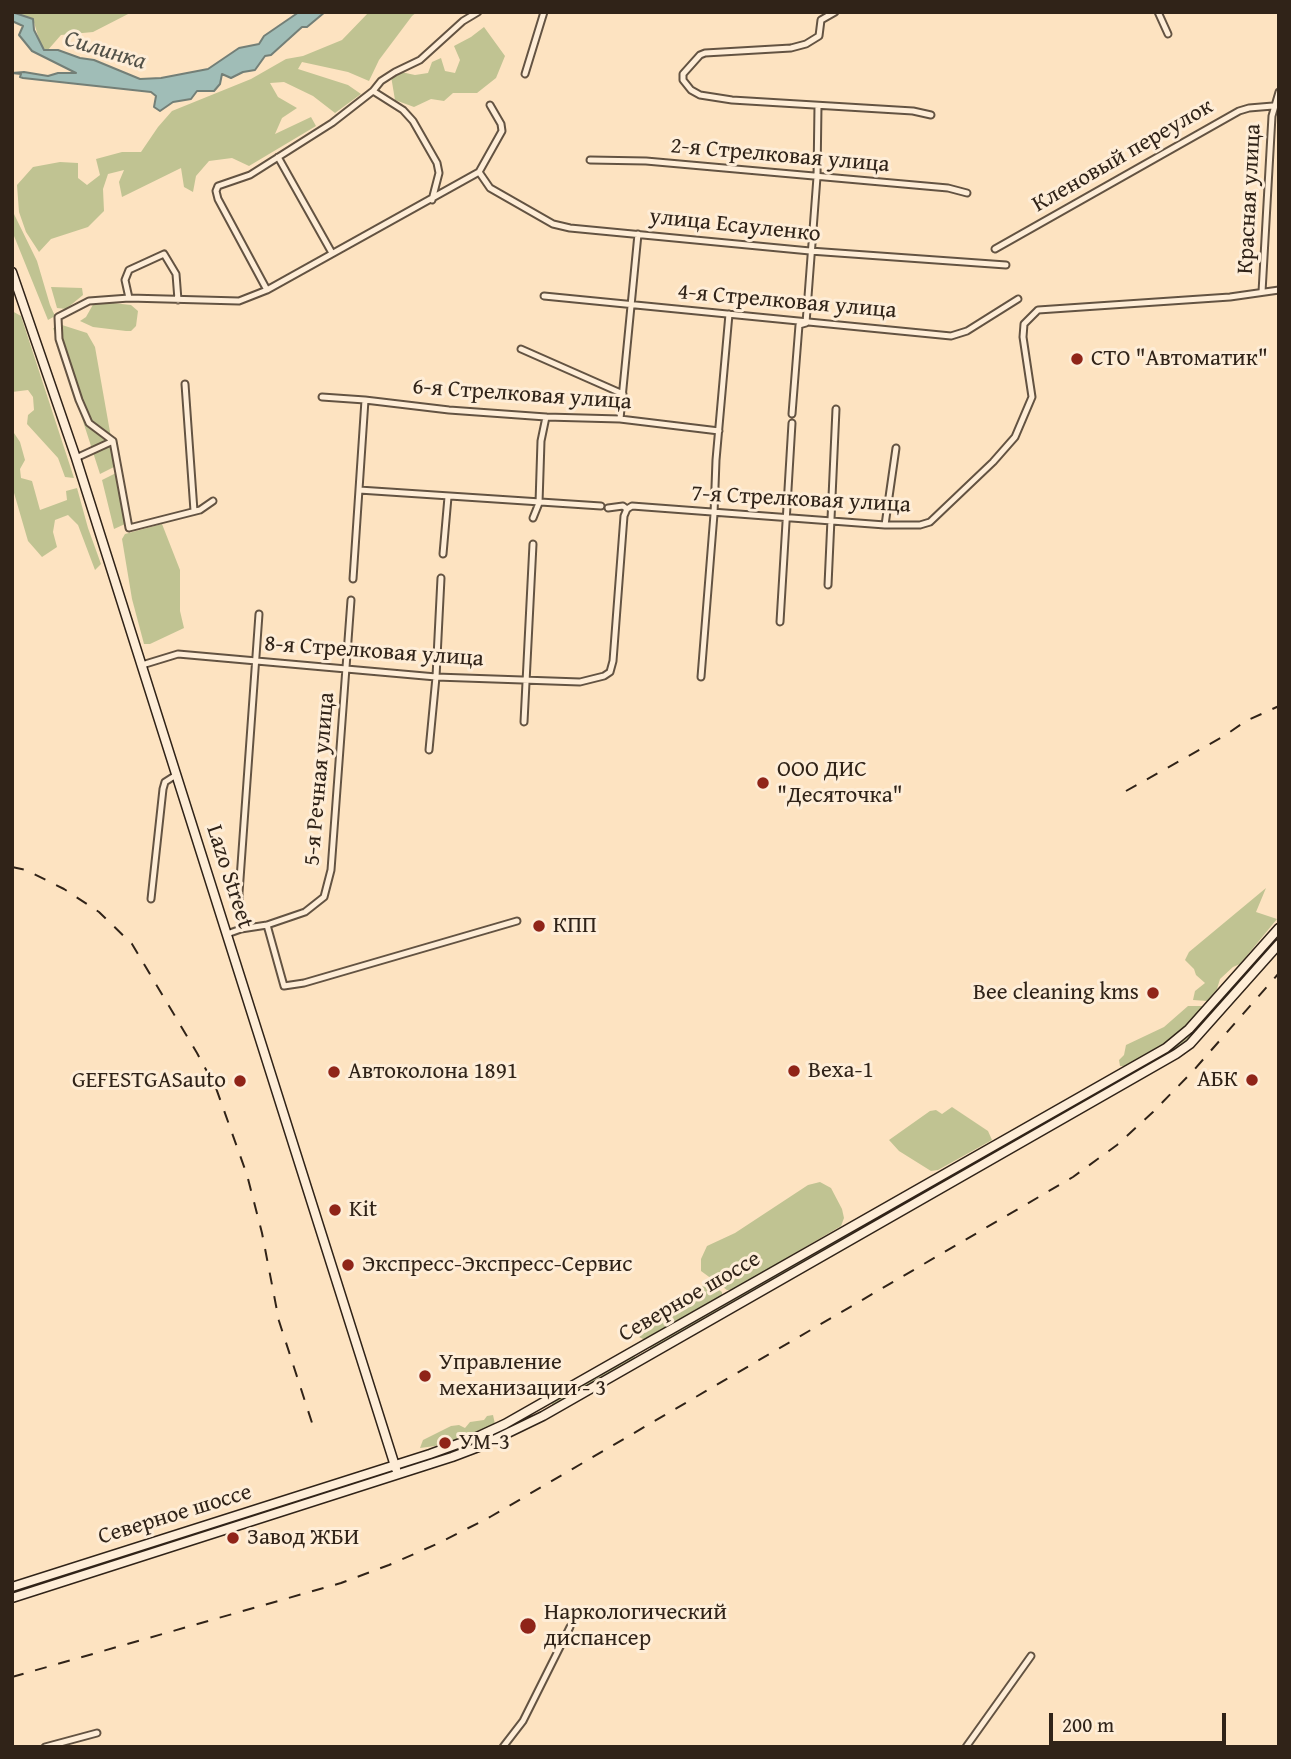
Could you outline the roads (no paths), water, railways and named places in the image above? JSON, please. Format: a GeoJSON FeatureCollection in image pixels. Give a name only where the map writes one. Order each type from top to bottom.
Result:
{"type":"FeatureCollection","features":[{"type":"Feature","properties":{"kind":"main road","name":"Lazo Street"},"geometry":{"type":"LineString","coordinates":[[12,272],[76,458],[396,1471]]}},
{"type":"Feature","properties":{"kind":"main road","name":"Lazo Street"},"geometry":{"type":"LineString","coordinates":[[12,279],[19,292]]}},
{"type":"Feature","properties":{"kind":"main road","name":"Северное шоссе"},"geometry":{"type":"LineString","coordinates":[[12,1587],[396,1471],[477,1437],[538,1406],[1178,1039],[1279,928]]}},
{"type":"Feature","properties":{"kind":"main road","name":"Северное шоссе"},"geometry":{"type":"LineString","coordinates":[[418,1463],[481,1446],[543,1416],[1176,1055],[1190,1044],[1279,944]]}},
{"type":"Feature","properties":{"kind":"main road"},"geometry":{"type":"LineString","coordinates":[[1121,1072],[1126,1082]]}},
{"type":"Feature","properties":{"kind":"main road"},"geometry":{"type":"LineString","coordinates":[[931,1181],[936,1190]]}},
{"type":"Feature","properties":{"kind":"main road"},"geometry":{"type":"LineString","coordinates":[[638,1349],[645,1359]]}},
{"type":"Feature","properties":{"kind":"main road"},"geometry":{"type":"LineString","coordinates":[[538,1406],[543,1416]]}},
{"type":"Feature","properties":{"kind":"main road","name":"Северное шоссе"},"geometry":{"type":"LineString","coordinates":[[12,1598],[171,1548],[304,1500]]}},
{"type":"Feature","properties":{"kind":"main road"},"geometry":{"type":"LineString","coordinates":[[168,1538],[171,1548]]}},
{"type":"Feature","properties":{"kind":"main road"},"geometry":{"type":"LineString","coordinates":[[82,1564],[85,1574]]}},
{"type":"Feature","properties":{"kind":"street"},"geometry":{"type":"LineString","coordinates":[[267,290],[216,191],[223,183],[250,175],[332,123],[373,91],[380,81],[420,60],[463,21],[478,12]]}},
{"type":"Feature","properties":{"kind":"street"},"geometry":{"type":"LineString","coordinates":[[525,74],[544,12]]}},
{"type":"Feature","properties":{"kind":"street"},"geometry":{"type":"LineString","coordinates":[[835,12],[821,20],[819,37],[806,44],[791,48],[705,53],[683,74],[683,80],[691,90],[700,95],[732,100],[913,111],[931,115]]}},
{"type":"Feature","properties":{"kind":"street"},"geometry":{"type":"LineString","coordinates":[[1158,12],[1168,34]]}},
{"type":"Feature","properties":{"kind":"street"},"geometry":{"type":"LineString","coordinates":[[373,91],[403,110],[413,121],[437,163],[437,184],[432,201]]}},
{"type":"Feature","properties":{"kind":"street","name":"Красная улица"},"geometry":{"type":"LineString","coordinates":[[1279,92],[1273,106],[1262,292],[1279,290]]}},
{"type":"Feature","properties":{"kind":"street"},"geometry":{"type":"LineString","coordinates":[[213,501],[194,511],[129,528],[113,441],[89,423],[84,412],[59,339],[58,317],[89,300],[239,300],[267,290],[432,201],[479,172],[502,131],[490,105]]}},
{"type":"Feature","properties":{"kind":"street"},"geometry":{"type":"LineString","coordinates":[[792,414],[799,325],[806,323],[817,177],[818,106]]}},
{"type":"Feature","properties":{"kind":"street","name":"Кленовый переулок"},"geometry":{"type":"LineString","coordinates":[[995,249],[1239,111],[1273,106]]}},
{"type":"Feature","properties":{"kind":"street"},"geometry":{"type":"LineString","coordinates":[[278,157],[332,253]]}},
{"type":"Feature","properties":{"kind":"street","name":"2-я Стрелковая улица"},"geometry":{"type":"LineString","coordinates":[[590,160],[646,161],[948,188],[967,193]]}},
{"type":"Feature","properties":{"kind":"street","name":"улица Есауленко"},"geometry":{"type":"LineString","coordinates":[[479,172],[490,188],[553,224],[810,251],[1006,265]]}},
{"type":"Feature","properties":{"kind":"street"},"geometry":{"type":"LineString","coordinates":[[620,419],[638,234]]}},
{"type":"Feature","properties":{"kind":"street"},"geometry":{"type":"LineString","coordinates":[[129,298],[125,280],[129,270],[164,254],[176,274],[177,300]]}},
{"type":"Feature","properties":{"kind":"street","name":"7-я Стрелковая улица"},"geometry":{"type":"LineString","coordinates":[[608,508],[623,506],[627,509],[632,506],[714,514],[886,524],[920,525],[930,522],[1015,437],[1032,397],[1023,337],[1024,324],[1038,310],[1230,297],[1262,292]]}},
{"type":"Feature","properties":{"kind":"street","name":"4-я Стрелковая улица"},"geometry":{"type":"LineString","coordinates":[[544,296],[951,336],[967,331],[1018,299]]}},
{"type":"Feature","properties":{"kind":"street"},"geometry":{"type":"LineString","coordinates":[[701,677],[729,314]]}},
{"type":"Feature","properties":{"kind":"street"},"geometry":{"type":"LineString","coordinates":[[522,349],[623,394]]}},
{"type":"Feature","properties":{"kind":"street"},"geometry":{"type":"LineString","coordinates":[[185,384],[194,511]]}},
{"type":"Feature","properties":{"kind":"street","name":"6-я Стрелковая улица"},"geometry":{"type":"LineString","coordinates":[[322,397],[449,410],[620,419],[719,431]]}},
{"type":"Feature","properties":{"kind":"street"},"geometry":{"type":"LineString","coordinates":[[353,579],[365,400]]}},
{"type":"Feature","properties":{"kind":"street"},"geometry":{"type":"LineString","coordinates":[[828,585],[836,409]]}},
{"type":"Feature","properties":{"kind":"street"},"geometry":{"type":"LineString","coordinates":[[533,518],[539,503],[541,441],[546,417]]}},
{"type":"Feature","properties":{"kind":"street"},"geometry":{"type":"LineString","coordinates":[[780,622],[792,423]]}},
{"type":"Feature","properties":{"kind":"street"},"geometry":{"type":"LineString","coordinates":[[76,458],[113,441]]}},
{"type":"Feature","properties":{"kind":"street"},"geometry":{"type":"LineString","coordinates":[[886,524],[896,448]]}},
{"type":"Feature","properties":{"kind":"street"},"geometry":{"type":"LineString","coordinates":[[359,490],[601,506]]}},
{"type":"Feature","properties":{"kind":"street"},"geometry":{"type":"LineString","coordinates":[[443,554],[448,497]]}},
{"type":"Feature","properties":{"kind":"street","name":"8-я Стрелковая улица"},"geometry":{"type":"LineString","coordinates":[[142,665],[178,654],[436,677],[580,682],[604,676],[610,672],[613,661],[624,516],[627,509]]}},
{"type":"Feature","properties":{"kind":"street"},"geometry":{"type":"LineString","coordinates":[[524,722],[533,544]]}},
{"type":"Feature","properties":{"kind":"street"},"geometry":{"type":"LineString","coordinates":[[429,750],[441,578]]}},
{"type":"Feature","properties":{"kind":"street","name":"5-я Речная улица"},"geometry":{"type":"LineString","coordinates":[[227,934],[267,925],[305,912],[324,897],[331,870],[351,600]]}},
{"type":"Feature","properties":{"kind":"street"},"geometry":{"type":"LineString","coordinates":[[240,929],[239,893],[259,614]]}},
{"type":"Feature","properties":{"kind":"street"},"geometry":{"type":"LineString","coordinates":[[151,899],[163,789],[165,782],[176,775]]}},
{"type":"Feature","properties":{"kind":"street"},"geometry":{"type":"LineString","coordinates":[[267,925],[284,986],[304,983],[517,920]]}},
{"type":"Feature","properties":{"kind":"street"},"geometry":{"type":"LineString","coordinates":[[503,1747],[523,1721],[570,1627]]}},
{"type":"Feature","properties":{"kind":"street"},"geometry":{"type":"LineString","coordinates":[[966,1747],[1031,1656]]}},
{"type":"Feature","properties":{"kind":"street"},"geometry":{"type":"LineString","coordinates":[[45,1747],[97,1733]]}},
{"type":"Feature","properties":{"kind":"water"},"geometry":{"type":"Polygon","coordinates":[[[12,12],[33,19],[34,30],[44,50],[58,50],[94,60],[140,79],[208,69],[239,48],[259,44],[264,36],[299,12],[325,12],[307,27],[302,27],[271,55],[265,56],[255,70],[231,78],[222,74],[220,84],[214,91],[197,91],[191,99],[173,102],[160,111],[154,107],[156,96],[151,92],[23,78],[20,77],[21,74],[12,73],[48,76],[76,73],[32,51],[19,35],[23,26],[12,21],[12,12]]]}},
{"type":"Feature","properties":{"kind":"railway"},"geometry":{"type":"LineString","coordinates":[[1126,791],[1246,721],[1279,706]]}},
{"type":"Feature","properties":{"kind":"railway"},"geometry":{"type":"LineString","coordinates":[[12,867],[26,870],[64,889],[99,912],[132,944],[216,1088],[247,1175],[262,1233],[279,1321],[314,1429]]}},
{"type":"Feature","properties":{"kind":"railway"},"geometry":{"type":"LineString","coordinates":[[12,1677],[341,1583],[439,1543],[490,1517],[1073,1177],[1117,1145],[1153,1112],[1193,1071],[1279,973]]}},
{"type":"Feature","properties":{"kind":"place","name":"СТО \"Автоматик\""},"geometry":{"type":"Point","coordinates":[1077,359]}},
{"type":"Feature","properties":{"kind":"place","name":"ООО ДИС \"Десяточка\""},"geometry":{"type":"Point","coordinates":[763,783]}},
{"type":"Feature","properties":{"kind":"place","name":"КПП"},"geometry":{"type":"Point","coordinates":[539,926]}},
{"type":"Feature","properties":{"kind":"place","name":"Bee cleaning kms"},"geometry":{"type":"Point","coordinates":[1153,993]}},
{"type":"Feature","properties":{"kind":"place","name":"Веха-1"},"geometry":{"type":"Point","coordinates":[794,1071]}},
{"type":"Feature","properties":{"kind":"place","name":"Автоколона 1891"},"geometry":{"type":"Point","coordinates":[334,1072]}},
{"type":"Feature","properties":{"kind":"place","name":"АБК"},"geometry":{"type":"Point","coordinates":[1252,1080]}},
{"type":"Feature","properties":{"kind":"place","name":"GEFESTGASauto"},"geometry":{"type":"Point","coordinates":[240,1081]}},
{"type":"Feature","properties":{"kind":"place","name":"Kit"},"geometry":{"type":"Point","coordinates":[335,1210]}},
{"type":"Feature","properties":{"kind":"place","name":"Экспресс-Экспресс-Сервис"},"geometry":{"type":"Point","coordinates":[348,1265]}},
{"type":"Feature","properties":{"kind":"place","name":"Управление механизации - 3"},"geometry":{"type":"Point","coordinates":[425,1376]}},
{"type":"Feature","properties":{"kind":"place","name":"УМ-3"},"geometry":{"type":"Point","coordinates":[445,1443]}},
{"type":"Feature","properties":{"kind":"place","name":"Завод ЖБИ"},"geometry":{"type":"Point","coordinates":[233,1538]}},
{"type":"Feature","properties":{"kind":"place","name":"Наркологический диспансер"},"geometry":{"type":"Point","coordinates":[528,1626]}},
{"type":"Feature","properties":{"kind":"water label","name":"Силинка"},"geometry":{"type":"Point","coordinates":[105,51]}}]}
